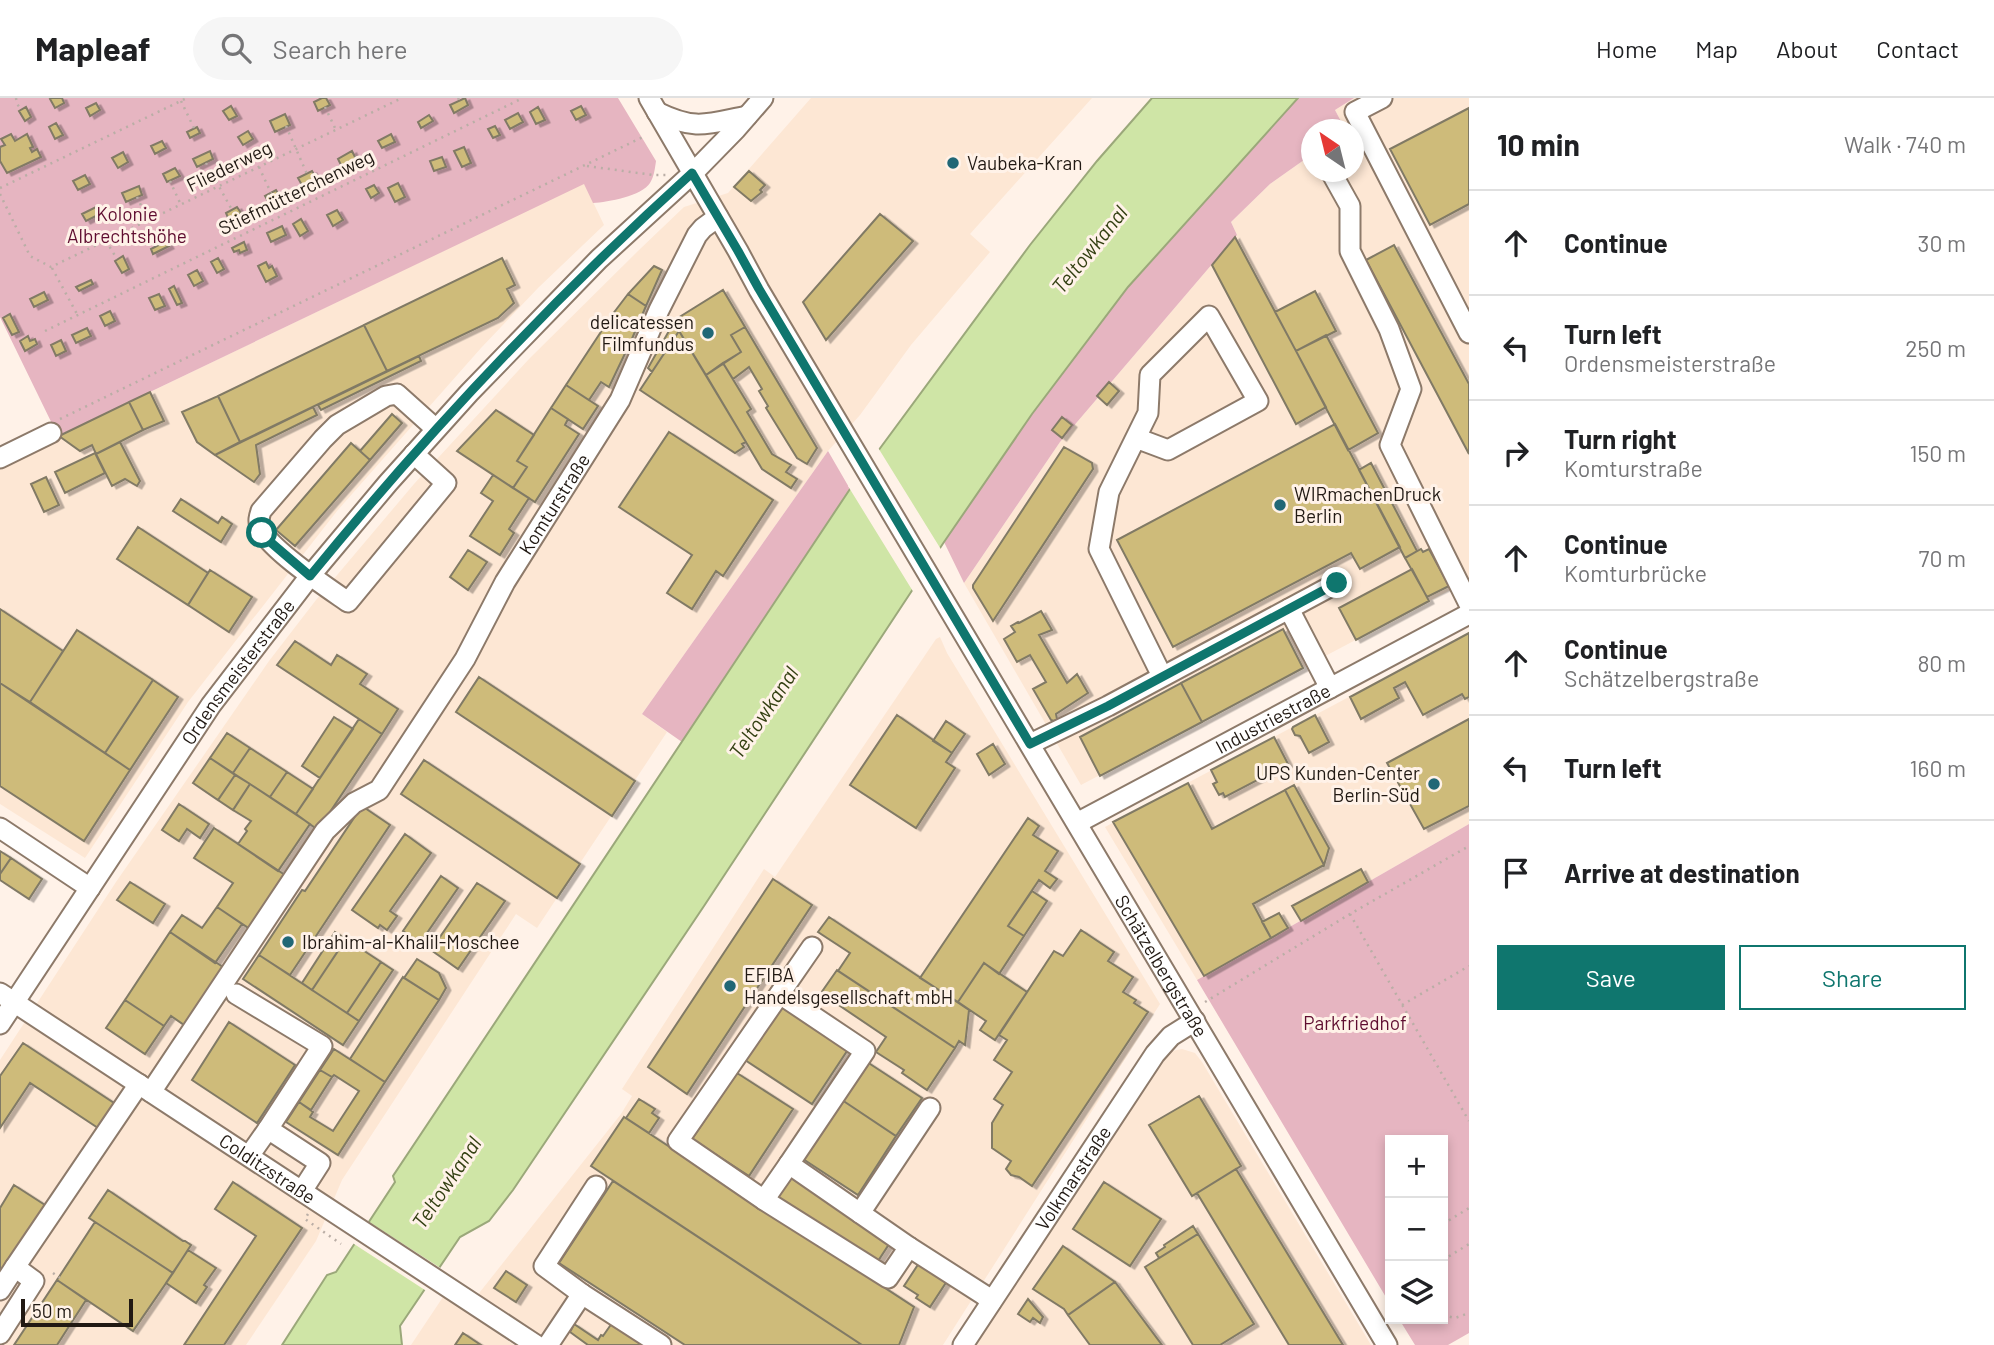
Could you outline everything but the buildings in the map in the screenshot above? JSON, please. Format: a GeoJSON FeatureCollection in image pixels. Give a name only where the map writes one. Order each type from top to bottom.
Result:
{"type":"FeatureCollection","features":[{"type":"Feature","properties":{"kind":"street","name":"Ordensmeisterstraße"},"geometry":{"type":"LineString","coordinates":[[0,1024],[7,998],[90,888],[211,705],[310,576],[436,429],[599,259],[692,173],[763,98]]}},
{"type":"Feature","properties":{"kind":"street"},"geometry":{"type":"LineString","coordinates":[[1382,98],[1355,112],[1469,333]]}},
{"type":"Feature","properties":{"kind":"street"},"geometry":{"type":"LineString","coordinates":[[653,105],[677,122],[702,125],[747,116]]}},
{"type":"Feature","properties":{"kind":"street"},"geometry":{"type":"LineString","coordinates":[[653,105],[718,217]]}},
{"type":"Feature","properties":{"kind":"street"},"geometry":{"type":"LineString","coordinates":[[1337,182],[1350,206],[1350,251],[1389,329],[1411,389],[1390,445],[1469,604]]}},
{"type":"Feature","properties":{"kind":"street","name":"Schätzelbergstraße"},"geometry":{"type":"LineString","coordinates":[[718,217],[1387,1345]]}},
{"type":"Feature","properties":{"kind":"street","name":"Komturstraße"},"geometry":{"type":"LineString","coordinates":[[145,1088],[326,831],[354,803],[379,790],[465,659],[505,582],[620,400],[659,310],[697,235],[718,217]]}},
{"type":"Feature","properties":{"kind":"street"},"geometry":{"type":"LineString","coordinates":[[1136,438],[1168,450],[1258,401],[1209,316],[1150,375],[1148,412],[1109,492],[1099,549],[1162,676]]}},
{"type":"Feature","properties":{"kind":"street"},"geometry":{"type":"LineString","coordinates":[[414,454],[446,483],[348,602],[310,576],[262,533],[258,519],[261,511],[337,425],[386,396],[397,394],[436,429]]}},
{"type":"Feature","properties":{"kind":"street"},"geometry":{"type":"LineString","coordinates":[[0,458],[51,433]]}},
{"type":"Feature","properties":{"kind":"street"},"geometry":{"type":"LineString","coordinates":[[1030,744],[1108,706],[1337,583]]}},
{"type":"Feature","properties":{"kind":"street"},"geometry":{"type":"LineString","coordinates":[[1289,609],[1330,688]]}},
{"type":"Feature","properties":{"kind":"street","name":"Industriestraße"},"geometry":{"type":"LineString","coordinates":[[1077,823],[1469,614]]}},
{"type":"Feature","properties":{"kind":"street"},"geometry":{"type":"LineString","coordinates":[[0,828],[90,888]]}},
{"type":"Feature","properties":{"kind":"street"},"geometry":{"type":"LineString","coordinates":[[812,947],[678,1141],[764,1200],[888,1278],[909,1247]]}},
{"type":"Feature","properties":{"kind":"street"},"geometry":{"type":"LineString","coordinates":[[236,994],[322,1046],[249,1156]]}},
{"type":"Feature","properties":{"kind":"street"},"geometry":{"type":"LineString","coordinates":[[764,1200],[865,1051],[780,994]]}},
{"type":"Feature","properties":{"kind":"street","name":"Colditzstraße"},"geometry":{"type":"LineString","coordinates":[[7,998],[536,1345]]}},
{"type":"Feature","properties":{"kind":"street","name":"Volkmarstraße"},"geometry":{"type":"LineString","coordinates":[[963,1345],[1155,1054],[1171,1036],[1195,1021]]}},
{"type":"Feature","properties":{"kind":"street"},"geometry":{"type":"LineString","coordinates":[[0,1290],[145,1088]]}},
{"type":"Feature","properties":{"kind":"street"},"geometry":{"type":"LineString","coordinates":[[860,1213],[930,1108]]}},
{"type":"Feature","properties":{"kind":"street"},"geometry":{"type":"LineString","coordinates":[[268,1129],[320,1163],[302,1191]]}},
{"type":"Feature","properties":{"kind":"street"},"geometry":{"type":"LineString","coordinates":[[789,1164],[909,1247],[984,1294],[991,1302]]}},
{"type":"Feature","properties":{"kind":"street"},"geometry":{"type":"LineString","coordinates":[[596,1186],[544,1266],[661,1345]]}},
{"type":"Feature","properties":{"kind":"street"},"geometry":{"type":"LineString","coordinates":[[0,1334],[34,1281],[15,1268]]}},
{"type":"Feature","properties":{"kind":"street"},"geometry":{"type":"LineString","coordinates":[[548,1345],[582,1294]]}},
{"type":"Feature","properties":{"kind":"path"},"geometry":{"type":"LineString","coordinates":[[16,98],[22,110]]}},
{"type":"Feature","properties":{"kind":"path"},"geometry":{"type":"LineString","coordinates":[[0,188],[187,98]]}},
{"type":"Feature","properties":{"kind":"path","name":"Fliederweg"},"geometry":{"type":"LineString","coordinates":[[51,267],[402,98]]}},
{"type":"Feature","properties":{"kind":"path","name":"Stiefmütterchenweg"},"geometry":{"type":"LineString","coordinates":[[45,331],[523,98]]}},
{"type":"Feature","properties":{"kind":"path"},"geometry":{"type":"LineString","coordinates":[[181,101],[194,128]]}},
{"type":"Feature","properties":{"kind":"path"},"geometry":{"type":"LineString","coordinates":[[325,107],[336,130]]}},
{"type":"Feature","properties":{"kind":"path"},"geometry":{"type":"LineString","coordinates":[[286,126],[307,174]]}},
{"type":"Feature","properties":{"kind":"path"},"geometry":{"type":"LineString","coordinates":[[51,433],[59,419],[645,136]]}},
{"type":"Feature","properties":{"kind":"path"},"geometry":{"type":"LineString","coordinates":[[206,163],[232,209]]}},
{"type":"Feature","properties":{"kind":"path"},"geometry":{"type":"LineString","coordinates":[[587,166],[661,175]]}},
{"type":"Feature","properties":{"kind":"path"},"geometry":{"type":"LineString","coordinates":[[258,167],[271,193]]}},
{"type":"Feature","properties":{"kind":"path"},"geometry":{"type":"LineString","coordinates":[[170,181],[181,205]]}},
{"type":"Feature","properties":{"kind":"path"},"geometry":{"type":"LineString","coordinates":[[0,194],[30,256],[51,267],[77,314]]}},
{"type":"Feature","properties":{"kind":"path"},"geometry":{"type":"LineString","coordinates":[[137,197],[157,246]]}},
{"type":"Feature","properties":{"kind":"path"},"geometry":{"type":"LineString","coordinates":[[106,241],[117,259]]}},
{"type":"Feature","properties":{"kind":"path"},"geometry":{"type":"LineString","coordinates":[[1205,1002],[1469,846]]}},
{"type":"Feature","properties":{"kind":"path"},"geometry":{"type":"LineString","coordinates":[[1350,914],[1469,1121]]}},
{"type":"Feature","properties":{"kind":"path"},"geometry":{"type":"LineString","coordinates":[[1402,1005],[1469,966]]}},
{"type":"Feature","properties":{"kind":"path"},"geometry":{"type":"LineString","coordinates":[[1448,1221],[1469,1208]]}},
{"type":"Feature","properties":{"kind":"path"},"geometry":{"type":"LineString","coordinates":[[305,1219],[341,1244]]}},
{"type":"Feature","properties":{"kind":"path"},"geometry":{"type":"LineString","coordinates":[[1448,1257],[1469,1244]]}},
{"type":"Feature","properties":{"kind":"path"},"geometry":{"type":"LineString","coordinates":[[53,1273],[60,1278]]}},
{"type":"Feature","properties":{"kind":"path"},"geometry":{"type":"LineString","coordinates":[[1448,1316],[1455,1318],[1469,1313]]}},
{"type":"Feature","properties":{"kind":"shaded area"},"geometry":{"type":"Polygon","coordinates":[[[811,98],[1092,98],[970,234],[990,252],[911,345],[860,415],[828,451],[642,714],[667,732],[537,928],[516,914],[342,1180],[316,1241],[246,1345],[0,1345],[0,1060],[116,882],[269,661],[316,600],[414,484],[529,359],[684,207],[728,193],[811,98]]]}},
{"type":"Feature","properties":{"kind":"shaded area"},"geometry":{"type":"Polygon","coordinates":[[[1354,98],[1469,98],[1469,580],[1081,785],[964,583],[1060,442],[1237,235],[1231,222],[1270,184],[1301,162],[1301,182],[1364,182],[1364,119],[1340,119],[1335,110],[1354,98]]]}},
{"type":"Feature","properties":{"kind":"shaded area"},"geometry":{"type":"Polygon","coordinates":[[[584,183],[604,225],[538,288],[481,348],[337,511],[188,702],[85,858],[0,804],[0,464],[10,463],[61,439],[59,436],[584,183]]]}},
{"type":"Feature","properties":{"kind":"shaded area"},"geometry":{"type":"Polygon","coordinates":[[[1469,633],[1469,824],[1197,980],[1105,827],[1469,633]]]}},
{"type":"Feature","properties":{"kind":"shaded area"},"geometry":{"type":"Polygon","coordinates":[[[940,637],[947,653],[1160,1004],[943,1345],[556,1345],[494,1304],[476,1297],[621,1114],[632,1096],[622,1089],[764,869],[775,877],[936,639],[940,637]]]}},
{"type":"Feature","properties":{"kind":"shaded area"},"geometry":{"type":"Polygon","coordinates":[[[1182,1049],[1195,1053],[1202,1062],[1371,1345],[975,1345],[1163,1060],[1172,1051],[1182,1049]]]}},
{"type":"Feature","properties":{"kind":"shaded area"},"geometry":{"type":"Polygon","coordinates":[[[445,1294],[473,1313],[514,1345],[411,1345],[445,1294]]]}},
{"type":"Feature","properties":{"kind":"green space","name":"Kolonie Albrechtshöhe"},"geometry":{"type":"Polygon","coordinates":[[[0,98],[618,98],[656,161],[651,181],[646,188],[632,195],[593,203],[584,184],[58,436],[0,317],[0,98]]]}},
{"type":"Feature","properties":{"kind":"green space"},"geometry":{"type":"Polygon","coordinates":[[[1298,98],[1354,98],[1335,110],[1340,119],[1301,119],[1301,162],[1270,184],[1231,222],[1237,235],[1060,442],[964,583],[944,542],[1032,414],[1128,287],[1298,98]]]}},
{"type":"Feature","properties":{"kind":"green space"},"geometry":{"type":"Polygon","coordinates":[[[828,451],[850,489],[682,742],[642,714],[828,451]]]}},
{"type":"Feature","properties":{"kind":"green space","name":"Parkfriedhof"},"geometry":{"type":"Polygon","coordinates":[[[1469,824],[1469,1333],[1448,1345],[1415,1345],[1402,1324],[1448,1324],[1448,1135],[1385,1135],[1385,1296],[1197,980],[1469,824]]]}},
{"type":"Feature","properties":{"kind":"water","name":"Teltowkanal"},"geometry":{"type":"Polygon","coordinates":[[[1152,98],[1298,98],[1128,287],[1032,414],[513,1190],[489,1221],[460,1237],[400,1326],[402,1345],[282,1345],[327,1275],[336,1272],[395,1182],[393,1176],[850,489],[1030,245],[1152,98]]]}},
{"type":"Feature","properties":{"kind":"pier"},"geometry":{"type":"Polygon","coordinates":[[[877,446],[942,551],[914,593],[848,486],[877,446]]]}},
{"type":"Feature","properties":{"kind":"pier"},"geometry":{"type":"Polygon","coordinates":[[[366,1220],[442,1269],[428,1292],[351,1242],[366,1220]]]}},
{"type":"Feature","properties":{"kind":"place","name":"Vaubeka-Kran"},"geometry":{"type":"Point","coordinates":[953,163]}},
{"type":"Feature","properties":{"kind":"place","name":"delicatessen Filmfundus"},"geometry":{"type":"Point","coordinates":[708,333]}},
{"type":"Feature","properties":{"kind":"place","name":"WIRmachenDruck Berlin"},"geometry":{"type":"Point","coordinates":[1280,505]}},
{"type":"Feature","properties":{"kind":"place","name":"UPS Kunden-Center Berlin-Süd"},"geometry":{"type":"Point","coordinates":[1434,784]}},
{"type":"Feature","properties":{"kind":"place","name":"Ibrahim-al-Khalil-Moschee"},"geometry":{"type":"Point","coordinates":[288,942]}},
{"type":"Feature","properties":{"kind":"place","name":"EFIBA Handelsgesellschaft mbH"},"geometry":{"type":"Point","coordinates":[730,986]}},
{"type":"Feature","properties":{"kind":"route"},"geometry":{"type":"LineString","coordinates":[[262,533],[310,576],[388,483],[469,393],[599,259],[692,173],[1030,744],[1108,706],[1337,583]]}}]}
